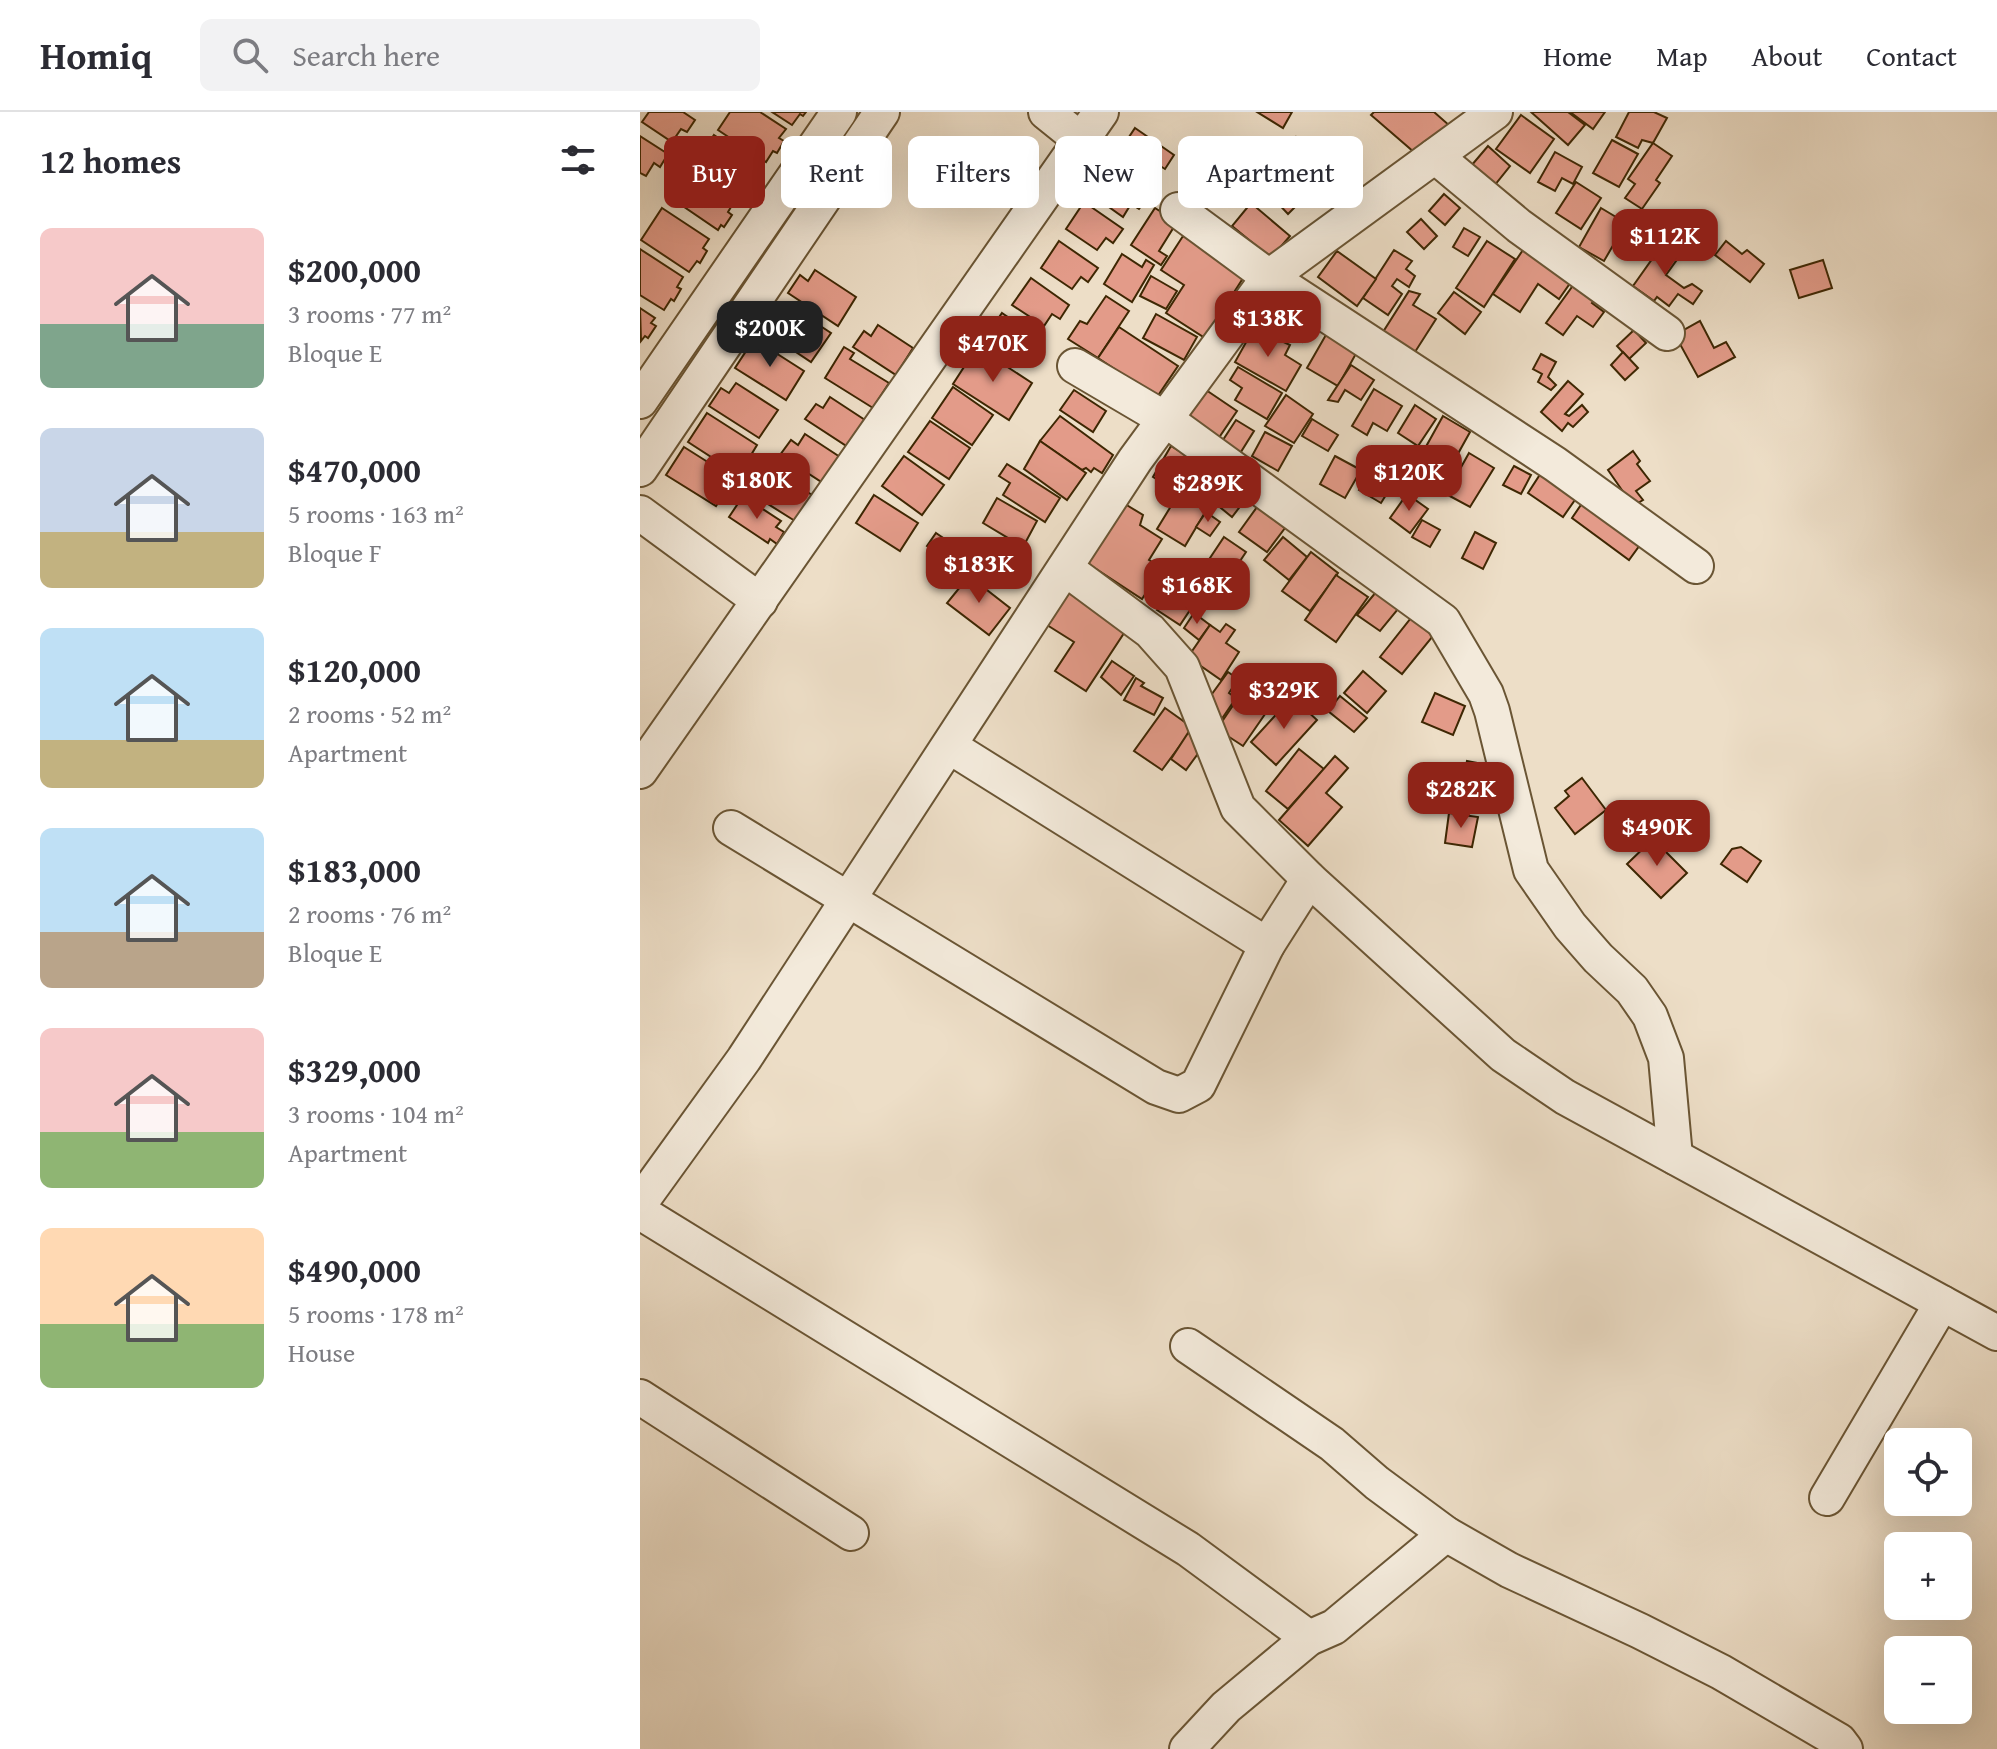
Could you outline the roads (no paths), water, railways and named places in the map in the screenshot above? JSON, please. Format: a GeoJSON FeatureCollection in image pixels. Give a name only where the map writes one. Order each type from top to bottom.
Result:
{"type":"FeatureCollection","features":[{"type":"Feature","properties":{"kind":"street"},"geometry":{"type":"LineString","coordinates":[[640,401],[839,112]]}},
{"type":"Feature","properties":{"kind":"street"},"geometry":{"type":"LineString","coordinates":[[640,469],[882,112]]}},
{"type":"Feature","properties":{"kind":"street"},"geometry":{"type":"LineString","coordinates":[[1046,112],[1076,136]]}},
{"type":"Feature","properties":{"kind":"street"},"geometry":{"type":"LineString","coordinates":[[1085,136],[1101,112]]}},
{"type":"Feature","properties":{"kind":"street"},"geometry":{"type":"LineString","coordinates":[[640,1203],[744,1059],[1165,419],[1269,277],[1495,112]]}},
{"type":"Feature","properties":{"kind":"street"},"geometry":{"type":"LineString","coordinates":[[1435,156],[1519,226],[1667,333]]}},
{"type":"Feature","properties":{"kind":"street"},"geometry":{"type":"LineString","coordinates":[[640,771],[1055,180]]}},
{"type":"Feature","properties":{"kind":"street"},"geometry":{"type":"LineString","coordinates":[[1178,210],[1269,277],[1555,464],[1696,566]]}},
{"type":"Feature","properties":{"kind":"street"},"geometry":{"type":"LineString","coordinates":[[1075,366],[1165,419],[1443,621],[1486,694],[1531,870],[1570,926],[1632,990],[1650,1016],[1666,1058],[1675,1157]]}},
{"type":"Feature","properties":{"kind":"street"},"geometry":{"type":"LineString","coordinates":[[640,513],[760,601]]}},
{"type":"Feature","properties":{"kind":"street"},"geometry":{"type":"LineString","coordinates":[[1065,568],[1150,631],[1182,667],[1238,808],[1309,879],[1503,1055],[1565,1097],[1997,1333]]}},
{"type":"Feature","properties":{"kind":"street"},"geometry":{"type":"LineString","coordinates":[[949,746],[1267,945]]}},
{"type":"Feature","properties":{"kind":"street"},"geometry":{"type":"LineString","coordinates":[[731,828],[1156,1087],[1179,1095],[1198,1085],[1267,945],[1309,879]]}},
{"type":"Feature","properties":{"kind":"street"},"geometry":{"type":"LineString","coordinates":[[640,1212],[1188,1549],[1309,1638]]}},
{"type":"Feature","properties":{"kind":"street"},"geometry":{"type":"LineString","coordinates":[[1827,1498],[1942,1303]]}},
{"type":"Feature","properties":{"kind":"street"},"geometry":{"type":"LineString","coordinates":[[1188,1346],[1332,1444],[1377,1483],[1446,1534],[1509,1570],[1721,1672],[1839,1741],[1845,1749]]}},
{"type":"Feature","properties":{"kind":"street"},"geometry":{"type":"LineString","coordinates":[[640,1397],[851,1533]]}},
{"type":"Feature","properties":{"kind":"street"},"geometry":{"type":"LineString","coordinates":[[1187,1749],[1226,1707],[1309,1638],[1334,1627],[1446,1534]]}}]}
